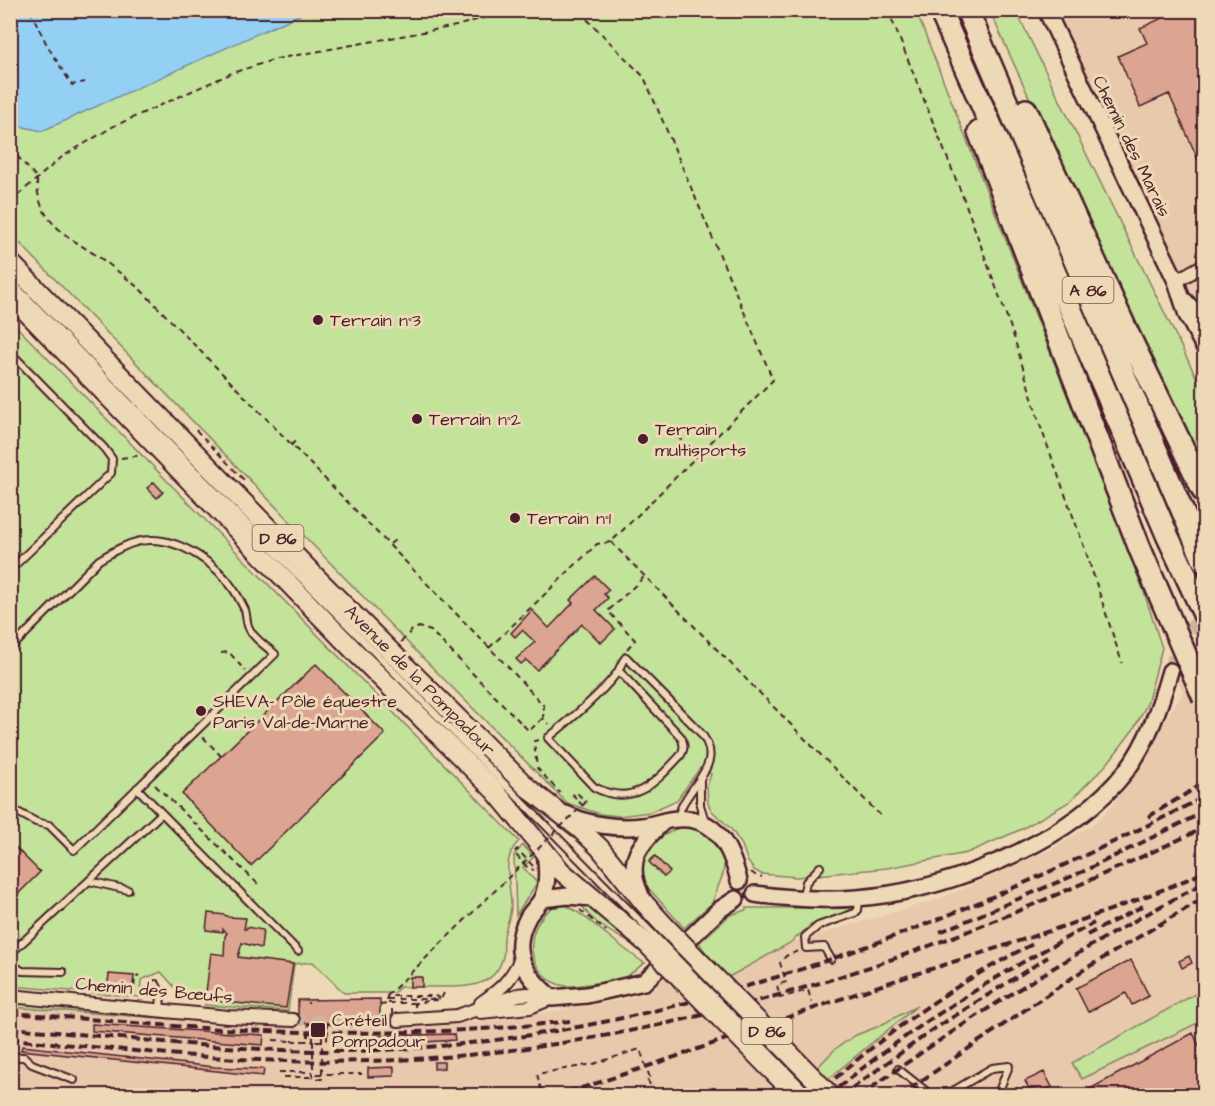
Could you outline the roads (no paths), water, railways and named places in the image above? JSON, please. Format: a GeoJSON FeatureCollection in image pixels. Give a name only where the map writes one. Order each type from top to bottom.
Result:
{"type":"FeatureCollection","features":[{"type":"Feature","properties":{"kind":"highway","name":"A 86"},"geometry":{"type":"LineString","coordinates":[[940,10],[1168,537],[1204,614]]}},
{"type":"Feature","properties":{"kind":"highway","name":"A 86"},"geometry":{"type":"LineString","coordinates":[[968,10],[1204,561]]}},
{"type":"Feature","properties":{"kind":"highway"},"geometry":{"type":"LineString","coordinates":[[985,51],[1012,79],[1129,336],[1204,492]]}},
{"type":"Feature","properties":{"kind":"highway"},"geometry":{"type":"LineString","coordinates":[[962,63],[963,92],[1140,549],[1204,698]]}},
{"type":"Feature","properties":{"kind":"main road","name":"Avenue de la Pompadour"},"geometry":{"type":"LineString","coordinates":[[10,262],[319,580],[528,788],[559,803],[600,848],[645,904],[655,935],[686,983],[796,1095]]}},
{"type":"Feature","properties":{"kind":"main road","name":"Avenue de la Pompadour"},"geometry":{"type":"LineString","coordinates":[[10,295],[358,655],[495,791],[561,870],[621,922],[655,935],[703,967],[831,1095]]}},
{"type":"Feature","properties":{"kind":"street","name":"Chemin des Marais"},"geometry":{"type":"LineString","coordinates":[[1053,14],[1176,281],[1187,315],[1204,347]]}},
{"type":"Feature","properties":{"kind":"street"},"geometry":{"type":"LineString","coordinates":[[1176,281],[1204,265]]}},
{"type":"Feature","properties":{"kind":"street","name":"Chemin des Marais"},"geometry":{"type":"LineString","coordinates":[[1183,299],[1204,322]]}},
{"type":"Feature","properties":{"kind":"street"},"geometry":{"type":"LineString","coordinates":[[755,894],[801,900],[859,899],[904,892],[956,879],[989,866],[1068,826],[1111,788],[1136,756],[1160,706],[1170,671]]}},
{"type":"Feature","properties":{"kind":"street"},"geometry":{"type":"LineString","coordinates":[[559,803],[577,820],[594,824],[623,827],[688,819],[706,824],[716,832],[730,850],[739,881]]}},
{"type":"Feature","properties":{"kind":"street"},"geometry":{"type":"LineString","coordinates":[[645,904],[635,883],[635,855],[645,839],[670,820]]}},
{"type":"Feature","properties":{"kind":"street"},"geometry":{"type":"LineString","coordinates":[[398,1020],[457,1016],[468,1012],[502,988],[513,976],[521,959],[521,934],[528,917],[542,899],[547,877],[545,852]]}},
{"type":"Feature","properties":{"kind":"street"},"geometry":{"type":"LineString","coordinates":[[746,880],[752,882],[755,894],[748,902],[742,902],[736,899],[733,889],[739,881],[746,880]]}},
{"type":"Feature","properties":{"kind":"street"},"geometry":{"type":"LineString","coordinates":[[542,899],[568,896],[592,898]]}},
{"type":"Feature","properties":{"kind":"street"},"geometry":{"type":"LineString","coordinates":[[468,1012],[493,1013],[530,1007],[552,998],[587,995],[644,982],[719,910],[736,899]]}},
{"type":"Feature","properties":{"kind":"street"},"geometry":{"type":"LineString","coordinates":[[521,959],[532,979],[552,998]]}},
{"type":"Feature","properties":{"kind":"street","name":"Chemin des Bœufs"},"geometry":{"type":"LineString","coordinates":[[10,996],[228,1017],[293,1020]]}},
{"type":"Feature","properties":{"kind":"lane","name":"Avenue de la Pompadour"},"geometry":{"type":"LineString","coordinates":[[10,280],[811,1095]]}},
{"type":"Feature","properties":{"kind":"lane"},"geometry":{"type":"LineString","coordinates":[[10,352],[112,459],[111,473],[10,570]]}},
{"type":"Feature","properties":{"kind":"lane"},"geometry":{"type":"LineString","coordinates":[[10,649],[99,560],[116,549],[148,540],[163,541],[201,557],[218,569],[234,590],[245,611],[249,629],[275,654],[74,850],[49,825],[36,822],[10,808]]}},
{"type":"Feature","properties":{"kind":"lane"},"geometry":{"type":"LineString","coordinates":[[619,670],[684,743],[680,756],[656,781],[643,789],[622,795],[602,792],[594,787],[548,738],[619,670],[620,663],[626,657],[704,736],[708,745],[710,755],[705,772],[670,820]]}},
{"type":"Feature","properties":{"kind":"lane"},"geometry":{"type":"LineString","coordinates":[[700,780],[700,805],[706,824]]}},
{"type":"Feature","properties":{"kind":"lane"},"geometry":{"type":"LineString","coordinates":[[137,788],[298,951]]}},
{"type":"Feature","properties":{"kind":"lane"},"geometry":{"type":"LineString","coordinates":[[10,954],[161,814]]}},
{"type":"Feature","properties":{"kind":"lane"},"geometry":{"type":"LineString","coordinates":[[801,900],[806,882],[820,867]]}},
{"type":"Feature","properties":{"kind":"lane"},"geometry":{"type":"LineString","coordinates":[[89,881],[128,890]]}},
{"type":"Feature","properties":{"kind":"lane"},"geometry":{"type":"LineString","coordinates":[[831,959],[824,947],[806,948],[805,937],[807,933],[824,923],[855,913],[858,910],[859,899]]}},
{"type":"Feature","properties":{"kind":"lane"},"geometry":{"type":"LineString","coordinates":[[10,963],[22,971],[63,972]]}},
{"type":"Feature","properties":{"kind":"lane"},"geometry":{"type":"LineString","coordinates":[[156,984],[161,994],[159,1010]]}},
{"type":"Feature","properties":{"kind":"lane"},"geometry":{"type":"LineString","coordinates":[[10,1057],[27,1059],[32,1064],[74,1080]]}},
{"type":"Feature","properties":{"kind":"lane"},"geometry":{"type":"LineString","coordinates":[[937,1095],[946,1095],[992,1068],[1009,1066],[1002,1088],[997,1095]]}},
{"type":"Feature","properties":{"kind":"lane"},"geometry":{"type":"LineString","coordinates":[[898,1069],[932,1095]]}},
{"type":"Feature","properties":{"kind":"water"},"geometry":{"type":"Polygon","coordinates":[[[10,11],[308,11],[42,131],[19,126],[11,121],[10,11]]]}},
{"type":"Feature","properties":{"kind":"tunnel"},"geometry":{"type":"LineString","coordinates":[[1170,671],[1183,638],[1204,616]]}},
{"type":"Feature","properties":{"kind":"tunnel"},"geometry":{"type":"LineString","coordinates":[[293,1020],[364,1022],[398,1020]]}},
{"type":"Feature","properties":{"kind":"railway"},"geometry":{"type":"LineString","coordinates":[[1148,817],[1204,783]]}},
{"type":"Feature","properties":{"kind":"railway"},"geometry":{"type":"LineString","coordinates":[[10,1028],[220,1047],[304,1051],[346,1051],[459,1044],[570,1028],[680,1004],[789,973],[896,936],[1103,847],[1204,797]]}},
{"type":"Feature","properties":{"kind":"railway"},"geometry":{"type":"LineString","coordinates":[[940,932],[1082,872],[1204,812]]}},
{"type":"Feature","properties":{"kind":"railway"},"geometry":{"type":"LineString","coordinates":[[10,1039],[190,1056],[324,1062],[441,1057],[513,1050],[585,1039],[729,1008],[869,967],[1005,916],[1204,828]]}},
{"type":"Feature","properties":{"kind":"railway"},"geometry":{"type":"LineString","coordinates":[[555,1096],[1085,919],[1204,872]]}},
{"type":"Feature","properties":{"kind":"railway"},"geometry":{"type":"LineString","coordinates":[[860,1096],[901,1066],[1029,983],[1204,883]]}},
{"type":"Feature","properties":{"kind":"railway"},"geometry":{"type":"LineString","coordinates":[[899,1096],[1085,969],[1204,898]]}},
{"type":"Feature","properties":{"kind":"railway"},"geometry":{"type":"LineString","coordinates":[[1087,935],[1143,906]]}},
{"type":"Feature","properties":{"kind":"railway"},"geometry":{"type":"LineString","coordinates":[[828,1096],[891,1047],[956,1002],[1094,923]]}},
{"type":"Feature","properties":{"kind":"railway"},"geometry":{"type":"LineString","coordinates":[[815,1096],[866,1052],[947,993],[1035,943]]}},
{"type":"Feature","properties":{"kind":"railway"},"geometry":{"type":"LineString","coordinates":[[841,1096],[934,1029],[1048,957]]}},
{"type":"Feature","properties":{"kind":"railway"},"geometry":{"type":"LineString","coordinates":[[10,1013],[188,1027],[331,1033],[427,1032],[570,1021]]}},
{"type":"Feature","properties":{"kind":"place","name":"Terrain n°3"},"geometry":{"type":"Point","coordinates":[318,320]}},
{"type":"Feature","properties":{"kind":"place","name":"Terrain n°2"},"geometry":{"type":"Point","coordinates":[417,419]}},
{"type":"Feature","properties":{"kind":"place","name":"Terrain multisports"},"geometry":{"type":"Point","coordinates":[643,439]}},
{"type":"Feature","properties":{"kind":"place","name":"Terrain n°1"},"geometry":{"type":"Point","coordinates":[515,518]}},
{"type":"Feature","properties":{"kind":"place","name":"SHEVA– Pôle équestre Paris Val-de-Marne"},"geometry":{"type":"Point","coordinates":[201,711]}},
{"type":"Feature","properties":{"kind":"place","name":"Créteil Pompadour"},"geometry":{"type":"Point","coordinates":[318,1030]}}]}
